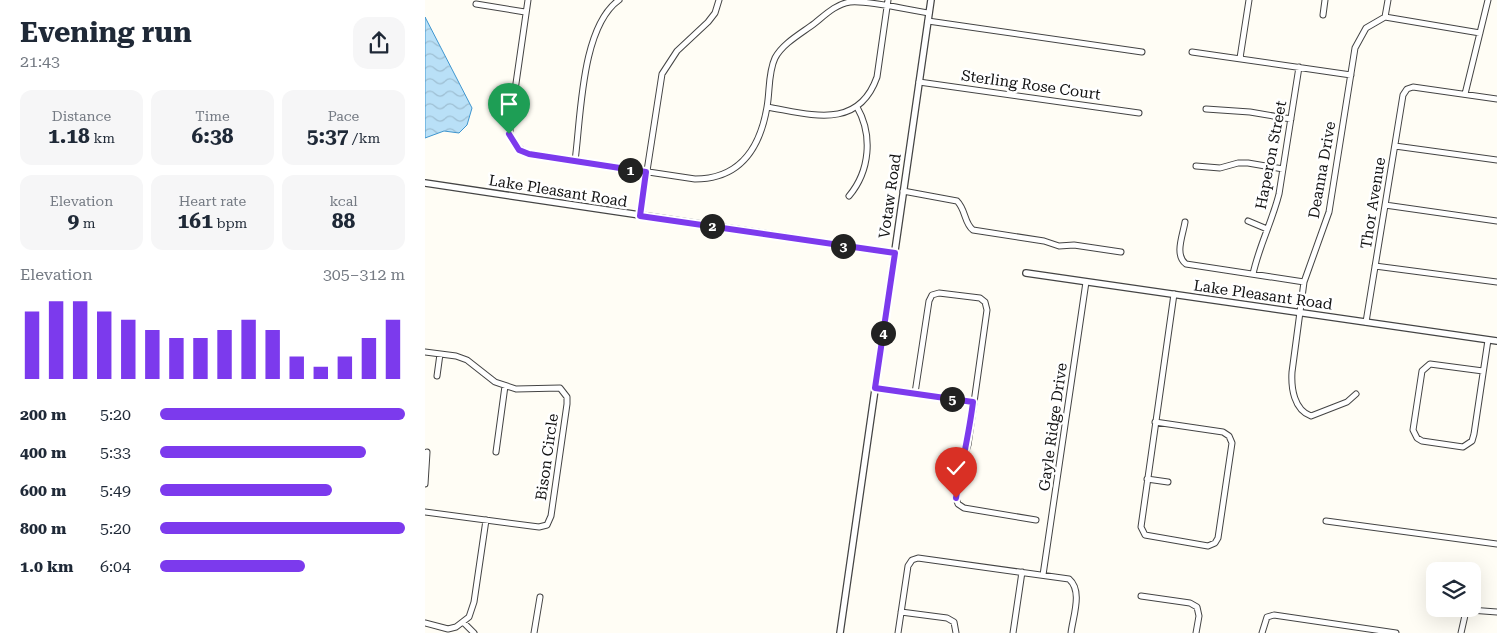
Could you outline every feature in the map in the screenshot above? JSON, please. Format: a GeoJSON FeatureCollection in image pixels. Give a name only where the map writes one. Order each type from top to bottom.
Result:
{"type":"FeatureCollection","features":[{"type":"Feature","properties":{"kind":"street"},"geometry":{"type":"LineString","coordinates":[[528,0],[509,125],[509,134],[519,150],[529,154],[646,172],[711,179],[735,168],[750,155],[758,142],[767,107],[771,70],[780,50],[841,4],[851,2],[929,13]]}},
{"type":"Feature","properties":{"kind":"street"},"geometry":{"type":"LineString","coordinates":[[575,161],[590,46],[603,15],[619,0]]}},
{"type":"Feature","properties":{"kind":"street"},"geometry":{"type":"LineString","coordinates":[[640,216],[662,74],[677,51],[715,13],[719,0]]}},
{"type":"Feature","properties":{"kind":"street"},"geometry":{"type":"LineString","coordinates":[[767,107],[826,116],[847,113],[857,107],[873,88],[877,77],[888,0]]}},
{"type":"Feature","properties":{"kind":"street","name":"Votaw Road"},"geometry":{"type":"LineString","coordinates":[[840,633],[931,0]]}},
{"type":"Feature","properties":{"kind":"street"},"geometry":{"type":"LineString","coordinates":[[1240,58],[1249,0]]}},
{"type":"Feature","properties":{"kind":"street"},"geometry":{"type":"LineString","coordinates":[[1323,15],[1325,0]]}},
{"type":"Feature","properties":{"kind":"street"},"geometry":{"type":"LineString","coordinates":[[1388,0],[1385,17],[1480,33]]}},
{"type":"Feature","properties":{"kind":"street"},"geometry":{"type":"LineString","coordinates":[[1488,0],[1465,94],[1497,99]]}},
{"type":"Feature","properties":{"kind":"street"},"geometry":{"type":"LineString","coordinates":[[476,4],[525,12]]}},
{"type":"Feature","properties":{"kind":"street","name":"Deanna Drive"},"geometry":{"type":"LineString","coordinates":[[1356,394],[1347,402],[1315,416],[1306,415],[1299,408],[1291,386],[1304,282],[1329,212],[1351,75],[1359,38],[1366,28],[1385,17]]}},
{"type":"Feature","properties":{"kind":"street"},"geometry":{"type":"LineString","coordinates":[[928,21],[1142,52]]}},
{"type":"Feature","properties":{"kind":"street"},"geometry":{"type":"LineString","coordinates":[[1192,52],[1351,75]]}},
{"type":"Feature","properties":{"kind":"street","name":"Haperon Street"},"geometry":{"type":"LineString","coordinates":[[1253,274],[1257,252],[1274,212],[1283,169],[1299,67]]}},
{"type":"Feature","properties":{"kind":"street","name":"Sterling Rose Court"},"geometry":{"type":"LineString","coordinates":[[919,82],[1139,113]]}},
{"type":"Feature","properties":{"kind":"street","name":"Thor Avenue"},"geometry":{"type":"LineString","coordinates":[[1366,322],[1403,94],[1407,89],[1413,87],[1465,94]]}},
{"type":"Feature","properties":{"kind":"street"},"geometry":{"type":"LineString","coordinates":[[849,196],[859,184],[863,173],[868,138],[865,122],[857,107]]}},
{"type":"Feature","properties":{"kind":"street"},"geometry":{"type":"LineString","coordinates":[[1206,109],[1250,112],[1291,119]]}},
{"type":"Feature","properties":{"kind":"street"},"geometry":{"type":"LineString","coordinates":[[1395,146],[1497,160]]}},
{"type":"Feature","properties":{"kind":"street"},"geometry":{"type":"LineString","coordinates":[[1196,166],[1220,168],[1238,163],[1248,163],[1283,169]]}},
{"type":"Feature","properties":{"kind":"street","name":"Lake Pleasant Road"},"geometry":{"type":"LineString","coordinates":[[425,183],[895,253]]}},
{"type":"Feature","properties":{"kind":"street"},"geometry":{"type":"LineString","coordinates":[[903,191],[957,201],[965,213],[966,222],[973,230],[1044,241],[1059,246],[1074,245],[1121,252]]}},
{"type":"Feature","properties":{"kind":"street"},"geometry":{"type":"LineString","coordinates":[[1385,205],[1497,221]]}},
{"type":"Feature","properties":{"kind":"street"},"geometry":{"type":"LineString","coordinates":[[1248,221],[1267,229]]}},
{"type":"Feature","properties":{"kind":"street"},"geometry":{"type":"LineString","coordinates":[[1185,222],[1179,254],[1181,260],[1186,264],[1304,282]]}},
{"type":"Feature","properties":{"kind":"street"},"geometry":{"type":"LineString","coordinates":[[1375,266],[1497,282]]}},
{"type":"Feature","properties":{"kind":"street","name":"Lake Pleasant Road"},"geometry":{"type":"LineString","coordinates":[[1025,272],[1497,341]]}},
{"type":"Feature","properties":{"kind":"street","name":"Gayle Ridge Drive"},"geometry":{"type":"LineString","coordinates":[[1043,575],[1086,282]]}},
{"type":"Feature","properties":{"kind":"street"},"geometry":{"type":"LineString","coordinates":[[915,394],[929,301],[933,295],[939,293],[980,298],[985,302],[987,310],[968,445],[962,463],[956,498],[957,504],[964,508],[1036,520]]}},
{"type":"Feature","properties":{"kind":"street"},"geometry":{"type":"LineString","coordinates":[[1155,422],[1223,432],[1229,436],[1232,443],[1218,538],[1215,543],[1209,546],[1145,535],[1141,527],[1155,422],[1174,294]]}},
{"type":"Feature","properties":{"kind":"street"},"geometry":{"type":"LineString","coordinates":[[1483,371],[1434,364],[1425,367],[1422,372],[1413,430],[1417,438],[1430,442],[1468,446],[1474,434],[1488,340]]}},
{"type":"Feature","properties":{"kind":"street","name":"Bison Circle"},"geometry":{"type":"LineString","coordinates":[[425,352],[467,360],[505,386],[527,390],[560,388],[567,397],[551,516],[547,525],[539,527],[486,520]]}},
{"type":"Feature","properties":{"kind":"street"},"geometry":{"type":"LineString","coordinates":[[437,376],[440,354]]}},
{"type":"Feature","properties":{"kind":"street"},"geometry":{"type":"LineString","coordinates":[[496,452],[505,386]]}},
{"type":"Feature","properties":{"kind":"street"},"geometry":{"type":"LineString","coordinates":[[875,388],[973,402]]}},
{"type":"Feature","properties":{"kind":"street"},"geometry":{"type":"LineString","coordinates":[[425,484],[427,452]]}},
{"type":"Feature","properties":{"kind":"street"},"geometry":{"type":"LineString","coordinates":[[1147,479],[1168,482]]}},
{"type":"Feature","properties":{"kind":"street"},"geometry":{"type":"LineString","coordinates":[[425,512],[486,520],[474,602],[469,617],[463,622],[448,628],[425,623]]}},
{"type":"Feature","properties":{"kind":"street"},"geometry":{"type":"LineString","coordinates":[[1326,521],[1497,544]]}},
{"type":"Feature","properties":{"kind":"street"},"geometry":{"type":"LineString","coordinates":[[898,633],[908,566],[912,560],[918,558],[1069,579],[1075,584],[1077,592],[1071,633]]}},
{"type":"Feature","properties":{"kind":"street"},"geometry":{"type":"LineString","coordinates":[[1013,633],[1022,572]]}},
{"type":"Feature","properties":{"kind":"street"},"geometry":{"type":"LineString","coordinates":[[1141,596],[1190,603],[1197,607],[1199,616],[1196,633]]}},
{"type":"Feature","properties":{"kind":"street"},"geometry":{"type":"LineString","coordinates":[[534,633],[540,597]]}},
{"type":"Feature","properties":{"kind":"street"},"geometry":{"type":"LineString","coordinates":[[1461,633],[1466,611],[1497,612]]}},
{"type":"Feature","properties":{"kind":"street"},"geometry":{"type":"LineString","coordinates":[[901,612],[947,618],[954,622],[956,633]]}},
{"type":"Feature","properties":{"kind":"street"},"geometry":{"type":"LineString","coordinates":[[1262,633],[1267,616],[1274,615],[1396,633]]}},
{"type":"Feature","properties":{"kind":"street"},"geometry":{"type":"LineString","coordinates":[[463,622],[475,633]]}},
{"type":"Feature","properties":{"kind":"water"},"geometry":{"type":"Polygon","coordinates":[[[425,17],[472,108],[467,125],[459,133],[444,131],[425,138],[425,17]]]}},
{"type":"Feature","properties":{"kind":"route"},"geometry":{"type":"LineString","coordinates":[[509,134],[519,150],[529,154],[646,172],[640,216],[895,253],[875,388],[973,402],[968,445],[962,463],[956,498]]}}]}
